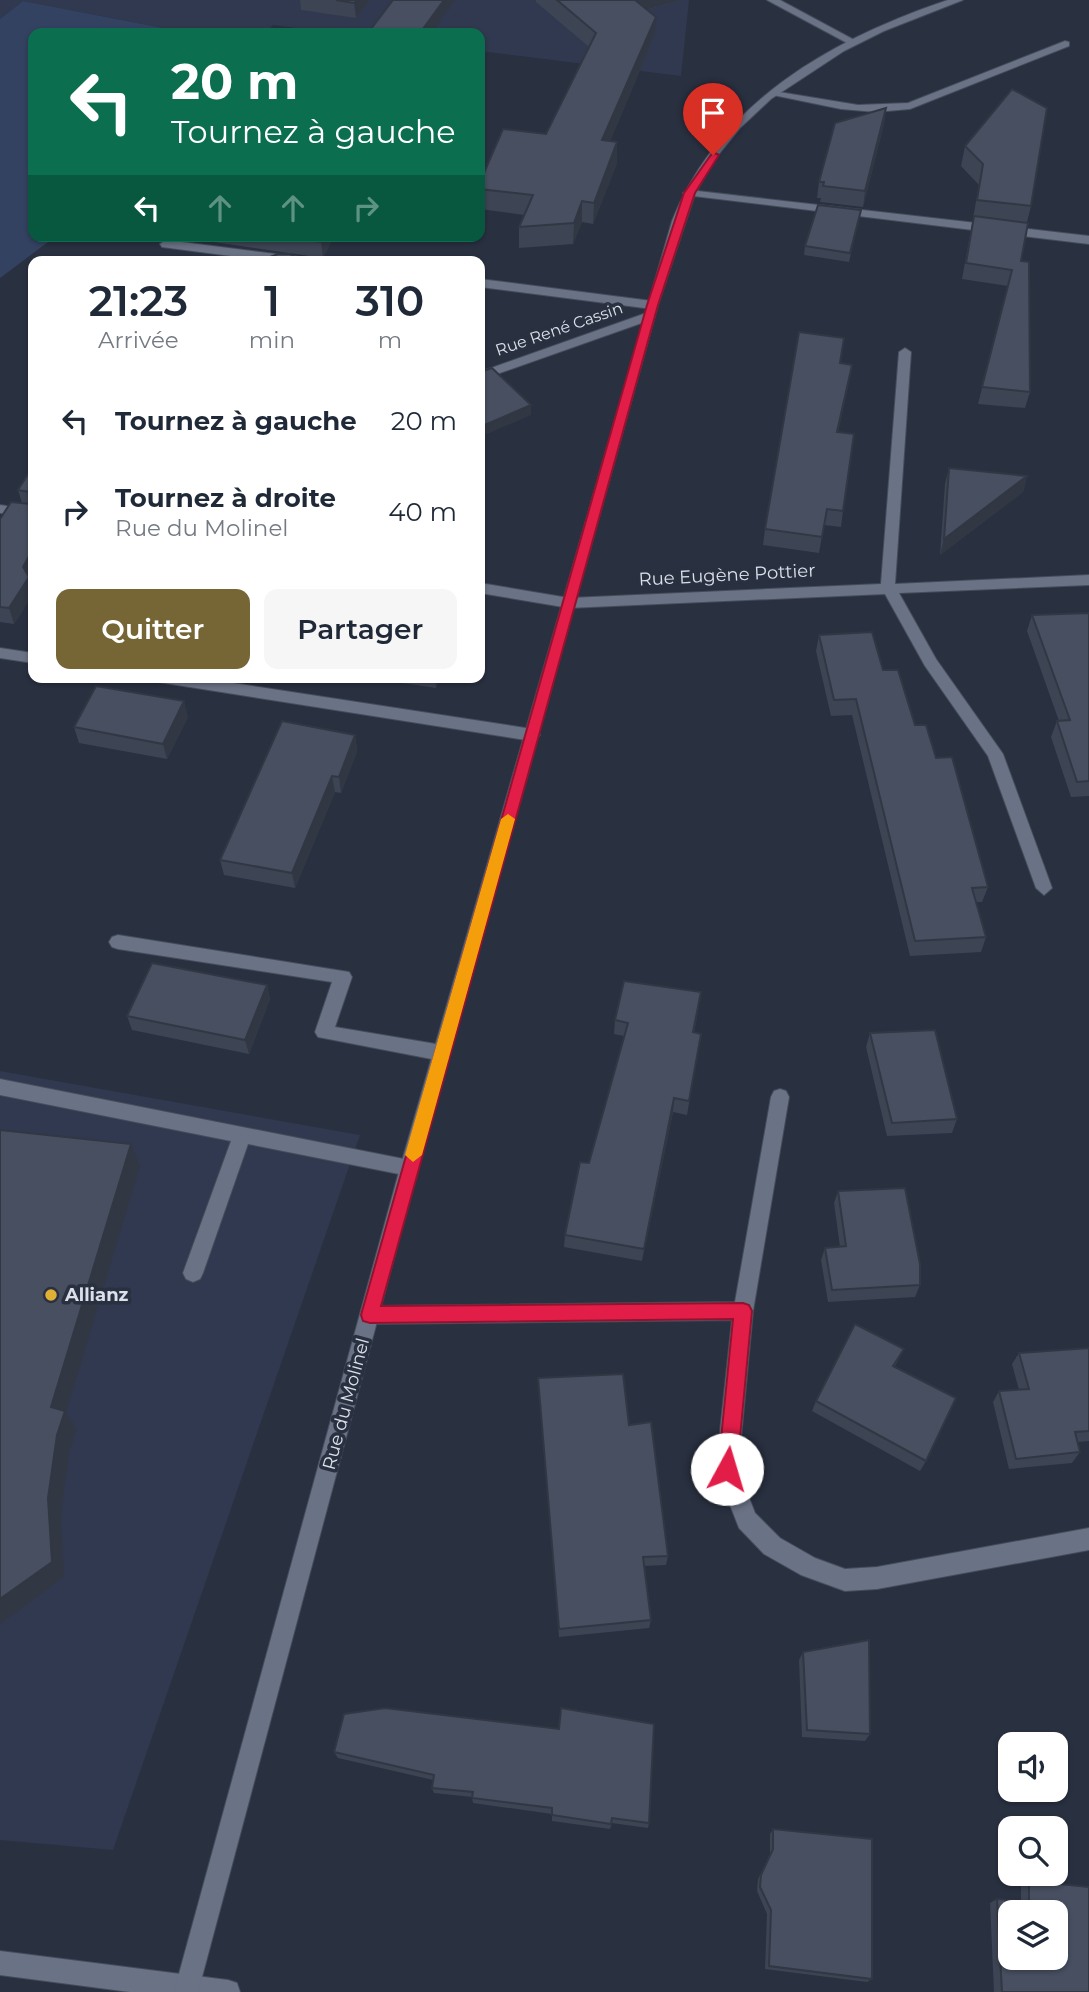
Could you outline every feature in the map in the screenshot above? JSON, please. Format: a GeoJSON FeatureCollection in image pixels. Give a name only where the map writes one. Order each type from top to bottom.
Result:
{"type":"FeatureCollection","features":[{"type":"Feature","properties":{"kind":"street"},"geometry":{"type":"LineString","coordinates":[[772,0],[853,42]]}},
{"type":"Feature","properties":{"kind":"street","name":"Rue du Molinel"},"geometry":{"type":"LineString","coordinates":[[186,1989],[409,1168],[651,310],[689,193],[727,137],[773,94],[818,62],[853,42],[889,24],[958,0]]}},
{"type":"Feature","properties":{"kind":"street"},"geometry":{"type":"LineString","coordinates":[[773,94],[849,107],[888,110],[910,106],[1065,44]]}},
{"type":"Feature","properties":{"kind":"street"},"geometry":{"type":"LineString","coordinates":[[689,193],[1089,240]]}},
{"type":"Feature","properties":{"kind":"street"},"geometry":{"type":"LineString","coordinates":[[166,244],[260,256]]}},
{"type":"Feature","properties":{"kind":"street"},"geometry":{"type":"LineString","coordinates":[[485,284],[651,310]]}},
{"type":"Feature","properties":{"kind":"street","name":"Rue René Cassin"},"geometry":{"type":"LineString","coordinates":[[485,374],[651,310]]}},
{"type":"Feature","properties":{"kind":"street"},"geometry":{"type":"LineString","coordinates":[[905,352],[887,586],[930,662],[995,754],[1044,888]]}},
{"type":"Feature","properties":{"kind":"street"},"geometry":{"type":"LineString","coordinates":[[0,509],[28,513]]}},
{"type":"Feature","properties":{"kind":"street","name":"Rue Eugène Pottier"},"geometry":{"type":"LineString","coordinates":[[485,589],[569,603],[887,586],[1089,580]]}},
{"type":"Feature","properties":{"kind":"street"},"geometry":{"type":"LineString","coordinates":[[0,653],[28,657]]}},
{"type":"Feature","properties":{"kind":"street"},"geometry":{"type":"LineString","coordinates":[[197,683],[532,735]]}},
{"type":"Feature","properties":{"kind":"street"},"geometry":{"type":"LineString","coordinates":[[118,942],[343,977],[324,1032],[442,1054]]}},
{"type":"Feature","properties":{"kind":"street"},"geometry":{"type":"LineString","coordinates":[[0,1087],[409,1168]]}},
{"type":"Feature","properties":{"kind":"street"},"geometry":{"type":"LineString","coordinates":[[780,1097],[743,1311],[727,1469],[747,1520],[772,1546],[809,1567],[845,1580],[877,1578],[1089,1539]]}},
{"type":"Feature","properties":{"kind":"street"},"geometry":{"type":"LineString","coordinates":[[193,1273],[242,1135]]}},
{"type":"Feature","properties":{"kind":"street"},"geometry":{"type":"LineString","coordinates":[[370,1315],[743,1311]]}},
{"type":"Feature","properties":{"kind":"street"},"geometry":{"type":"LineString","coordinates":[[0,1963],[186,1989],[228,1992]]}},
{"type":"Feature","properties":{"kind":"shaded area"},"geometry":{"type":"Polygon","coordinates":[[[0,0],[689,0],[681,76],[485,52],[485,28],[297,28],[273,25],[270,28],[163,28],[23,1],[0,19],[0,0]]]}},
{"type":"Feature","properties":{"kind":"shaded area"},"geometry":{"type":"Polygon","coordinates":[[[23,1],[163,28],[28,28],[28,242],[48,242],[0,278],[0,19],[23,1]]]}},
{"type":"Feature","properties":{"kind":"shaded area"},"geometry":{"type":"Polygon","coordinates":[[[0,1071],[360,1135],[113,1850],[0,1840],[0,1071]]]}},
{"type":"Feature","properties":{"kind":"building"},"geometry":{"type":"Polygon","coordinates":[[[336,0],[357,0],[354,3],[336,0]]]}},
{"type":"Feature","properties":{"kind":"building"},"geometry":{"type":"Polygon","coordinates":[[[393,0],[444,0],[424,28],[372,28],[393,0]]]}},
{"type":"Feature","properties":{"kind":"building"},"geometry":{"type":"Polygon","coordinates":[[[557,0],[635,0],[656,17],[602,140],[617,142],[594,203],[582,201],[574,223],[519,227],[533,195],[485,190],[485,170],[503,129],[546,134],[596,33],[557,0]]]}},
{"type":"Feature","properties":{"kind":"building"},"geometry":{"type":"Polygon","coordinates":[[[1012,89],[1047,108],[1031,206],[977,200],[983,164],[965,146],[1012,89]]]}},
{"type":"Feature","properties":{"kind":"building"},"geometry":{"type":"Polygon","coordinates":[[[886,108],[865,191],[823,186],[824,182],[819,182],[835,123],[886,108]]]}},
{"type":"Feature","properties":{"kind":"building"},"geometry":{"type":"Polygon","coordinates":[[[818,205],[861,210],[850,253],[805,246],[818,205]]]}},
{"type":"Feature","properties":{"kind":"building"},"geometry":{"type":"Polygon","coordinates":[[[974,216],[1028,223],[1021,261],[1029,262],[1030,392],[982,387],[1012,270],[966,263],[974,216]]]}},
{"type":"Feature","properties":{"kind":"building"},"geometry":{"type":"Polygon","coordinates":[[[290,254],[293,256],[273,256],[290,254]]]}},
{"type":"Feature","properties":{"kind":"building"},"geometry":{"type":"Polygon","coordinates":[[[799,332],[844,338],[840,363],[852,365],[837,432],[854,434],[843,511],[827,509],[822,537],[765,529],[799,332]]]}},
{"type":"Feature","properties":{"kind":"building"},"geometry":{"type":"Polygon","coordinates":[[[492,368],[531,405],[485,425],[485,370],[492,368]]]}},
{"type":"Feature","properties":{"kind":"building"},"geometry":{"type":"Polygon","coordinates":[[[949,468],[1027,476],[944,539],[949,468]]]}},
{"type":"Feature","properties":{"kind":"building"},"geometry":{"type":"Polygon","coordinates":[[[28,474],[28,492],[18,490],[28,474]]]}},
{"type":"Feature","properties":{"kind":"building"},"geometry":{"type":"Polygon","coordinates":[[[11,502],[28,504],[28,558],[23,567],[28,579],[9,608],[0,607],[0,519],[11,502]]]}},
{"type":"Feature","properties":{"kind":"building"},"geometry":{"type":"Polygon","coordinates":[[[1089,613],[1089,781],[1077,782],[1057,721],[1070,720],[1032,615],[1089,613]]]}},
{"type":"Feature","properties":{"kind":"building"},"geometry":{"type":"Polygon","coordinates":[[[872,632],[883,670],[898,670],[915,725],[926,725],[936,758],[952,757],[988,887],[972,888],[986,937],[915,941],[856,699],[834,700],[819,635],[872,632]]]}},
{"type":"Feature","properties":{"kind":"building"},"geometry":{"type":"Polygon","coordinates":[[[96,686],[184,701],[163,744],[74,727],[96,686]]]}},
{"type":"Feature","properties":{"kind":"building"},"geometry":{"type":"Polygon","coordinates":[[[282,721],[355,735],[339,777],[332,776],[292,873],[220,860],[282,721]]]}},
{"type":"Feature","properties":{"kind":"building"},"geometry":{"type":"Polygon","coordinates":[[[152,963],[267,985],[245,1040],[127,1016],[152,963]]]}},
{"type":"Feature","properties":{"kind":"building"},"geometry":{"type":"Polygon","coordinates":[[[624,981],[701,992],[693,1032],[701,1034],[689,1101],[674,1098],[644,1249],[565,1235],[580,1162],[589,1163],[628,1023],[615,1020],[624,981]]]}},
{"type":"Feature","properties":{"kind":"building"},"geometry":{"type":"Polygon","coordinates":[[[935,1030],[957,1119],[892,1123],[870,1033],[935,1030]]]}},
{"type":"Feature","properties":{"kind":"building","name":"Allianz"},"geometry":{"type":"Polygon","coordinates":[[[0,1130],[131,1144],[51,1407],[65,1411],[57,1435],[48,1498],[52,1562],[0,1599],[0,1130]]]}},
{"type":"Feature","properties":{"kind":"building"},"geometry":{"type":"Polygon","coordinates":[[[905,1188],[920,1264],[920,1285],[832,1290],[825,1248],[846,1246],[838,1191],[905,1188]]]}},
{"type":"Feature","properties":{"kind":"building"},"geometry":{"type":"Polygon","coordinates":[[[855,1324],[904,1349],[893,1366],[956,1398],[926,1461],[816,1401],[855,1324]]]}},
{"type":"Feature","properties":{"kind":"building"},"geometry":{"type":"Polygon","coordinates":[[[1089,1348],[1089,1431],[1075,1432],[1080,1452],[1016,1459],[999,1391],[1029,1389],[1019,1353],[1089,1348]]]}},
{"type":"Feature","properties":{"kind":"building"},"geometry":{"type":"Polygon","coordinates":[[[623,1374],[629,1425],[651,1422],[668,1556],[643,1557],[651,1620],[559,1629],[538,1378],[623,1374]]]}},
{"type":"Feature","properties":{"kind":"building"},"geometry":{"type":"Polygon","coordinates":[[[869,1640],[870,1734],[807,1730],[803,1652],[869,1640]]]}},
{"type":"Feature","properties":{"kind":"building"},"geometry":{"type":"Polygon","coordinates":[[[385,1708],[559,1729],[561,1708],[654,1724],[649,1823],[612,1818],[611,1824],[552,1815],[552,1808],[472,1798],[473,1792],[432,1788],[434,1775],[334,1752],[344,1714],[385,1708]]]}},
{"type":"Feature","properties":{"kind":"building"},"geometry":{"type":"Polygon","coordinates":[[[773,1829],[872,1839],[872,1979],[769,1966],[771,1910],[760,1887],[761,1875],[773,1849],[773,1829]]]}},
{"type":"Feature","properties":{"kind":"building"},"geometry":{"type":"Polygon","coordinates":[[[1029,1886],[1089,1887],[1089,1992],[1002,1992],[1001,1970],[1068,1970],[1068,1900],[1029,1900],[1029,1886]]]}},
{"type":"Feature","properties":{"kind":"slow traffic"},"geometry":{"type":"LineString","coordinates":[[413,1155],[508,819]]}},
{"type":"Feature","properties":{"kind":"place","name":"Allianz"},"geometry":{"type":"Point","coordinates":[51,1295]}},
{"type":"Feature","properties":{"kind":"route"},"geometry":{"type":"LineString","coordinates":[[713,155],[689,193],[652,305],[370,1315],[743,1311],[727,1469]]}}]}
